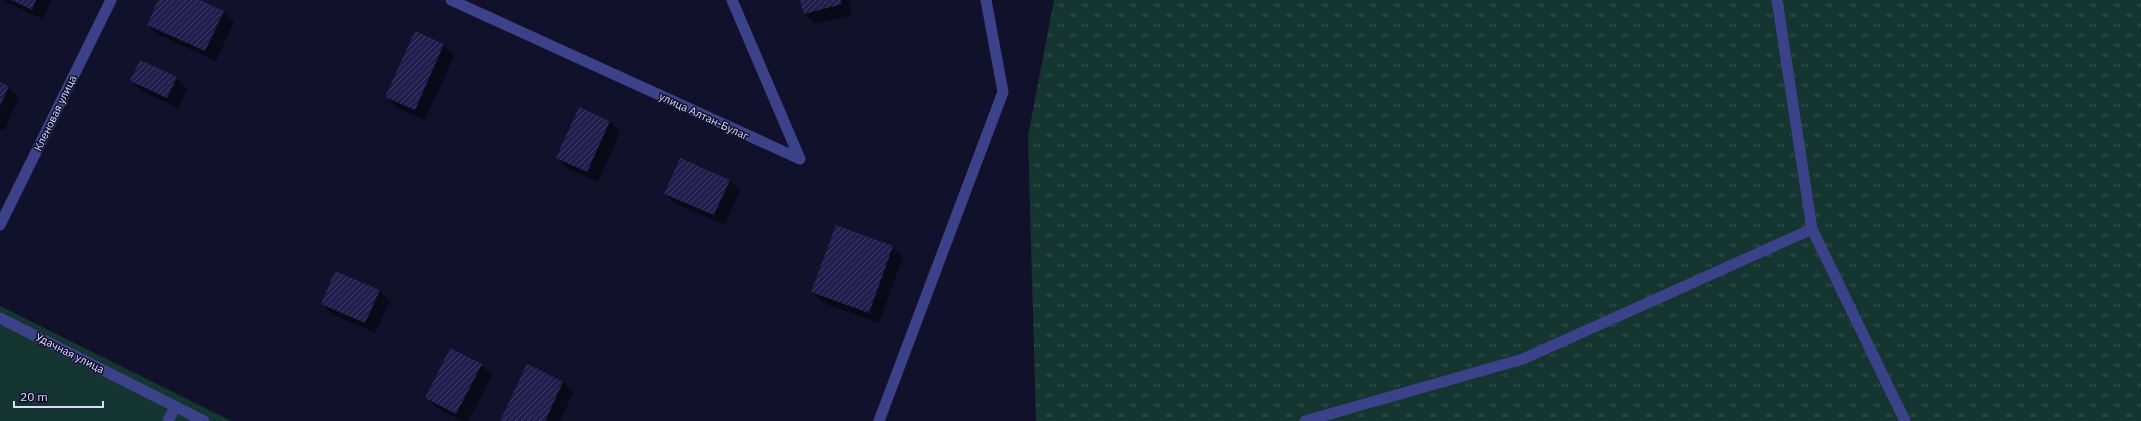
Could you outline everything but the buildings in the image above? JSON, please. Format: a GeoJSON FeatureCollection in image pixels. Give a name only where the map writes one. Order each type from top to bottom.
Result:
{"type":"FeatureCollection","features":[{"type":"Feature","properties":{"kind":"street","name":"Кленовая улица"},"geometry":{"type":"LineString","coordinates":[[0,225],[111,0]]}},
{"type":"Feature","properties":{"kind":"street","name":"улица Алтан-Булаг"},"geometry":{"type":"LineString","coordinates":[[451,0],[800,159],[732,0]]}},
{"type":"Feature","properties":{"kind":"street"},"geometry":{"type":"LineString","coordinates":[[879,421],[1003,92],[986,0]]}},
{"type":"Feature","properties":{"kind":"street"},"geometry":{"type":"LineString","coordinates":[[1777,0],[1812,229],[1905,421]]}},
{"type":"Feature","properties":{"kind":"street"},"geometry":{"type":"LineString","coordinates":[[1305,421],[1523,359],[1812,229]]}},
{"type":"Feature","properties":{"kind":"street","name":"Удачная улица"},"geometry":{"type":"LineString","coordinates":[[0,318],[204,421]]}},
{"type":"Feature","properties":{"kind":"street"},"geometry":{"type":"LineString","coordinates":[[168,421],[175,407]]}},
{"type":"Feature","properties":{"kind":"green space"},"geometry":{"type":"Polygon","coordinates":[[[1054,0],[2141,0],[2141,421],[1036,421],[1028,136],[1054,0]]]}},
{"type":"Feature","properties":{"kind":"green space"},"geometry":{"type":"Polygon","coordinates":[[[0,306],[231,421],[0,421],[0,306]]]}}]}
